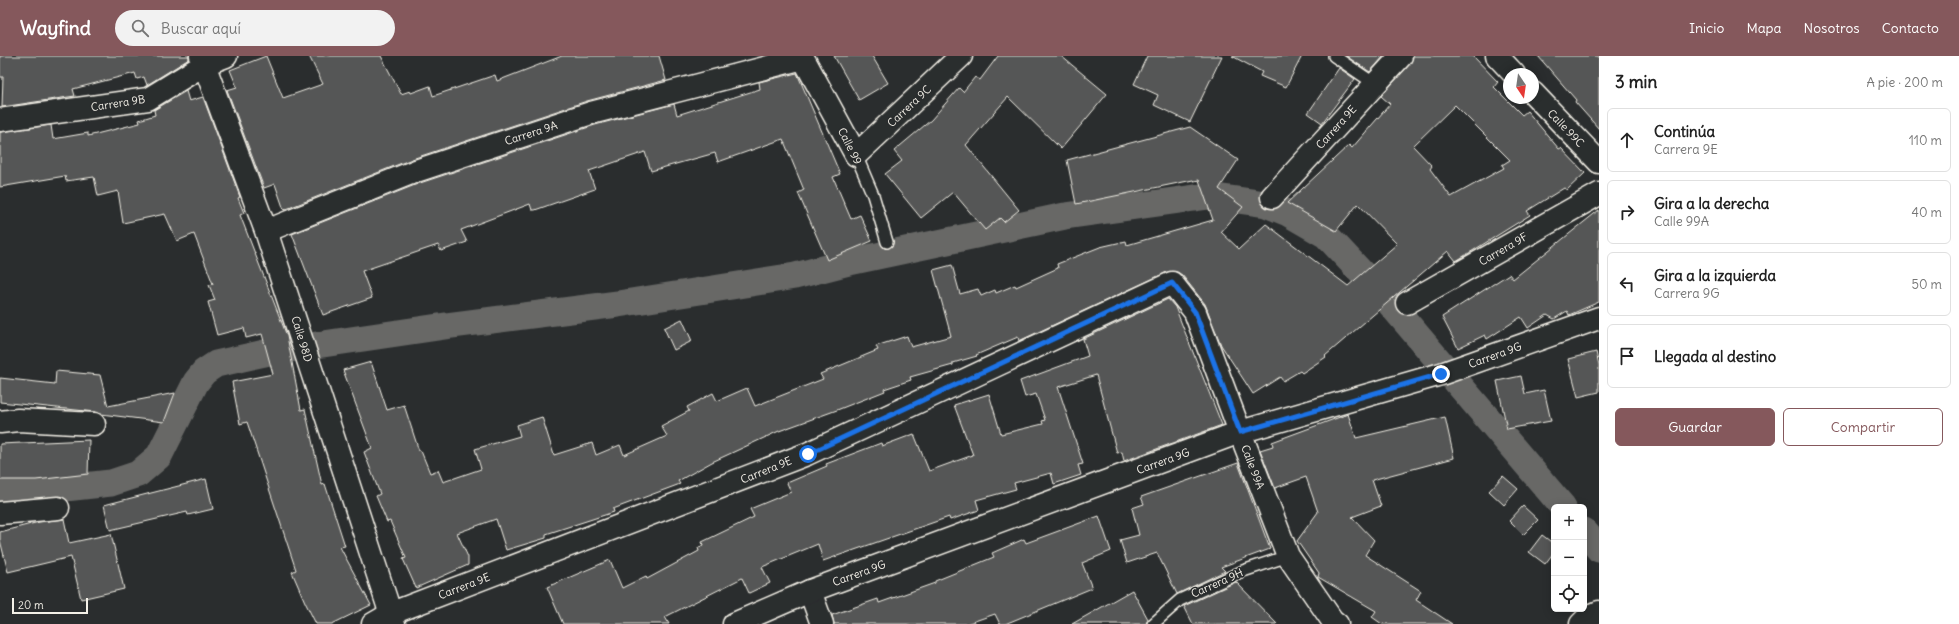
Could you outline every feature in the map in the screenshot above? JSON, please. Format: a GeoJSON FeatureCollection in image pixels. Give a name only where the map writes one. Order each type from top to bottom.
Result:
{"type":"FeatureCollection","features":[{"type":"Feature","properties":{"kind":"street","name":"Carrera 9B"},"geometry":{"type":"LineString","coordinates":[[0,120],[148,99],[203,60],[226,56]]}},
{"type":"Feature","properties":{"kind":"street","name":"Carrera 9C"},"geometry":{"type":"LineString","coordinates":[[856,155],[961,56]]}},
{"type":"Feature","properties":{"kind":"street","name":"Carrera 9E"},"geometry":{"type":"LineString","coordinates":[[1272,197],[1401,56]]}},
{"type":"Feature","properties":{"kind":"street"},"geometry":{"type":"LineString","coordinates":[[1497,56],[1508,68]]}},
{"type":"Feature","properties":{"kind":"street","name":"Calle 99"},"geometry":{"type":"LineString","coordinates":[[802,57],[856,155]]}},
{"type":"Feature","properties":{"kind":"street","name":"Carrera 9A"},"geometry":{"type":"LineString","coordinates":[[266,230],[416,171],[591,113],[802,57]]}},
{"type":"Feature","properties":{"kind":"street","name":"Calle 98D"},"geometry":{"type":"LineString","coordinates":[[203,60],[266,230],[393,619]]}},
{"type":"Feature","properties":{"kind":"street","name":"Calle 99C"},"geometry":{"type":"LineString","coordinates":[[1539,99],[1599,162]]}},
{"type":"Feature","properties":{"kind":"street","name":"Carrera 9F"},"geometry":{"type":"LineString","coordinates":[[1407,303],[1599,194]]}},
{"type":"Feature","properties":{"kind":"street","name":"Carrera 9E"},"geometry":{"type":"LineString","coordinates":[[373,624],[393,619],[808,454],[1172,283]]}},
{"type":"Feature","properties":{"kind":"street","name":"Calle 99A"},"geometry":{"type":"LineString","coordinates":[[1172,283],[1195,312],[1288,556],[1332,620],[1337,624]]}},
{"type":"Feature","properties":{"kind":"street","name":"Carrera 9G"},"geometry":{"type":"LineString","coordinates":[[734,624],[810,591],[1240,432],[1450,371],[1599,318]]}},
{"type":"Feature","properties":{"kind":"street"},"geometry":{"type":"LineString","coordinates":[[0,422],[18,420],[94,424]]}},
{"type":"Feature","properties":{"kind":"street"},"geometry":{"type":"LineString","coordinates":[[0,513],[58,508]]}},
{"type":"Feature","properties":{"kind":"street"},"geometry":{"type":"LineString","coordinates":[[810,591],[822,624]]}},
{"type":"Feature","properties":{"kind":"street"},"geometry":{"type":"LineString","coordinates":[[1581,624],[1588,617],[1599,612]]}},
{"type":"Feature","properties":{"kind":"lane"},"geometry":{"type":"LineString","coordinates":[[1334,56],[1375,84]]}},
{"type":"Feature","properties":{"kind":"lane","name":"Calle 99"},"geometry":{"type":"LineString","coordinates":[[856,155],[873,195],[887,242]]}},
{"type":"Feature","properties":{"kind":"lane","name":"Carrera 9H"},"geometry":{"type":"LineString","coordinates":[[1153,624],[1180,600],[1242,571],[1288,556]]}},
{"type":"Feature","properties":{"kind":"building"},"geometry":{"type":"Polygon","coordinates":[[[0,56],[189,56],[189,59],[147,85],[144,77],[137,79],[135,73],[73,89],[75,96],[2,107],[3,77],[0,77],[0,56]]]}},
{"type":"Feature","properties":{"kind":"building"},"geometry":{"type":"Polygon","coordinates":[[[266,56],[283,98],[323,84],[309,56],[381,56],[401,94],[410,91],[411,93],[430,86],[433,96],[495,75],[497,81],[562,56],[659,56],[666,80],[587,101],[412,159],[284,210],[275,184],[264,188],[227,90],[237,87],[230,70],[266,56]]]}},
{"type":"Feature","properties":{"kind":"building"},"geometry":{"type":"Polygon","coordinates":[[[834,56],[872,56],[888,83],[859,100],[834,56]]]}},
{"type":"Feature","properties":{"kind":"building"},"geometry":{"type":"Polygon","coordinates":[[[998,56],[1061,56],[1107,94],[1061,149],[1008,97],[966,145],[1019,210],[1004,222],[1000,218],[985,230],[953,192],[921,218],[885,174],[902,161],[894,151],[931,120],[959,88],[963,92],[975,77],[980,80],[998,56]]]}},
{"type":"Feature","properties":{"kind":"building"},"geometry":{"type":"Polygon","coordinates":[[[1147,56],[1222,56],[1190,122],[1154,105],[1158,95],[1134,84],[1147,56]]]}},
{"type":"Feature","properties":{"kind":"building"},"geometry":{"type":"Polygon","coordinates":[[[1232,56],[1302,56],[1286,87],[1260,76],[1262,72],[1232,56]]]}},
{"type":"Feature","properties":{"kind":"building"},"geometry":{"type":"Polygon","coordinates":[[[1346,56],[1384,56],[1370,72],[1346,56]]]}},
{"type":"Feature","properties":{"kind":"building"},"geometry":{"type":"Polygon","coordinates":[[[1413,56],[1473,56],[1498,82],[1494,87],[1503,96],[1503,104],[1511,104],[1522,115],[1527,111],[1559,149],[1561,148],[1585,173],[1567,190],[1564,188],[1527,211],[1530,215],[1456,261],[1448,251],[1325,356],[1326,357],[1302,373],[1300,371],[1283,381],[1280,377],[1253,394],[1221,345],[1205,304],[1182,275],[1177,272],[1167,272],[1019,341],[1018,337],[976,355],[977,356],[953,363],[953,365],[910,377],[911,380],[884,389],[885,391],[779,431],[712,462],[678,481],[680,484],[613,509],[614,512],[546,534],[546,538],[506,550],[496,519],[457,533],[468,557],[468,565],[416,588],[403,559],[406,558],[390,521],[387,522],[376,496],[380,494],[364,452],[372,448],[343,370],[371,362],[387,410],[404,405],[419,451],[421,451],[430,473],[438,470],[443,482],[481,469],[475,449],[520,436],[517,425],[542,417],[554,455],[592,443],[596,455],[620,445],[624,455],[667,436],[661,426],[689,411],[687,407],[713,393],[717,401],[747,388],[755,406],[823,379],[820,374],[878,350],[876,346],[907,336],[911,347],[951,336],[933,270],[952,265],[960,294],[978,289],[981,296],[995,290],[996,293],[1015,285],[1016,287],[1058,268],[1057,264],[1100,247],[1126,241],[1127,245],[1213,220],[1199,180],[1076,204],[1067,160],[1190,127],[1238,160],[1219,189],[1243,207],[1221,232],[1239,249],[1266,224],[1348,286],[1397,244],[1358,204],[1336,231],[1287,203],[1349,145],[1352,148],[1390,104],[1381,96],[1410,64],[1413,56]],[[1455,105],[1413,146],[1432,166],[1430,169],[1451,197],[1504,168],[1502,165],[1510,160],[1455,105]]]}},
{"type":"Feature","properties":{"kind":"building"},"geometry":{"type":"Polygon","coordinates":[[[1538,56],[1599,56],[1599,129],[1575,102],[1576,100],[1538,56]]]}},
{"type":"Feature","properties":{"kind":"building"},"geometry":{"type":"Polygon","coordinates":[[[1339,68],[1355,79],[1322,123],[1308,113],[1339,68]]]}},
{"type":"Feature","properties":{"kind":"building"},"geometry":{"type":"Polygon","coordinates":[[[797,73],[840,174],[833,177],[851,219],[860,215],[872,241],[827,260],[798,193],[804,190],[783,139],[718,162],[715,153],[651,171],[645,152],[589,171],[595,189],[535,210],[532,210],[530,204],[461,230],[467,242],[441,251],[438,245],[362,271],[372,298],[323,315],[292,234],[420,183],[595,125],[674,104],[677,115],[760,89],[759,82],[797,73]]]}},
{"type":"Feature","properties":{"kind":"building"},"geometry":{"type":"Polygon","coordinates":[[[186,91],[189,101],[203,97],[240,197],[238,198],[244,213],[240,215],[287,336],[301,410],[305,409],[322,485],[325,484],[345,546],[340,547],[371,605],[332,624],[316,624],[305,602],[292,572],[296,570],[247,422],[240,424],[232,382],[273,374],[262,334],[246,338],[244,328],[217,335],[208,302],[215,300],[209,285],[213,284],[194,234],[177,241],[165,214],[123,223],[118,191],[98,196],[94,177],[66,181],[65,176],[0,187],[0,132],[51,125],[53,139],[88,133],[88,136],[140,123],[139,120],[155,115],[154,110],[186,91]]]}},
{"type":"Feature","properties":{"kind":"building"},"geometry":{"type":"Polygon","coordinates":[[[1599,210],[1599,302],[1569,315],[1567,311],[1554,319],[1547,315],[1528,328],[1521,317],[1487,339],[1485,335],[1458,348],[1442,317],[1509,274],[1513,279],[1599,210]]]}},
{"type":"Feature","properties":{"kind":"building"},"geometry":{"type":"Polygon","coordinates":[[[1168,299],[1175,307],[1222,425],[1124,461],[1122,452],[1117,453],[1096,375],[1058,387],[1083,464],[1078,465],[1081,475],[1054,484],[1051,473],[1014,483],[1016,489],[976,500],[979,510],[950,520],[949,517],[823,561],[818,544],[762,567],[770,583],[749,593],[742,578],[665,617],[669,624],[563,624],[547,587],[610,560],[622,588],[646,576],[647,579],[699,551],[698,548],[703,545],[702,542],[754,517],[750,509],[791,492],[787,483],[827,466],[826,464],[881,443],[882,446],[914,434],[929,471],[973,455],[954,405],[989,394],[1001,434],[1043,424],[1042,421],[1045,420],[1036,394],[1025,397],[1020,381],[1088,356],[1083,339],[1168,299]]]}},
{"type":"Feature","properties":{"kind":"building"},"geometry":{"type":"Polygon","coordinates":[[[682,319],[692,341],[674,350],[664,328],[682,319]]]}},
{"type":"Feature","properties":{"kind":"building"},"geometry":{"type":"Polygon","coordinates":[[[1596,352],[1599,365],[1599,392],[1578,397],[1568,359],[1596,352]]]}},
{"type":"Feature","properties":{"kind":"building"},"geometry":{"type":"Polygon","coordinates":[[[56,371],[100,375],[108,406],[175,393],[164,422],[95,412],[0,402],[0,378],[55,384],[56,371]]]}},
{"type":"Feature","properties":{"kind":"building"},"geometry":{"type":"Polygon","coordinates":[[[1521,376],[1525,394],[1544,390],[1551,421],[1507,429],[1497,381],[1521,376]]]}},
{"type":"Feature","properties":{"kind":"building"},"geometry":{"type":"Polygon","coordinates":[[[1348,414],[1356,438],[1445,417],[1454,458],[1372,480],[1381,506],[1352,517],[1374,540],[1365,555],[1421,591],[1416,600],[1452,624],[1382,624],[1372,617],[1376,611],[1318,577],[1319,573],[1297,541],[1318,512],[1306,477],[1275,488],[1260,450],[1273,446],[1272,442],[1348,414]]]}},
{"type":"Feature","properties":{"kind":"building"},"geometry":{"type":"Polygon","coordinates":[[[89,440],[88,474],[36,480],[0,480],[0,444],[89,440]]]}},
{"type":"Feature","properties":{"kind":"building"},"geometry":{"type":"Polygon","coordinates":[[[1238,463],[1270,549],[1221,567],[1225,571],[1177,594],[1157,553],[1127,563],[1120,540],[1139,535],[1132,508],[1144,504],[1141,497],[1238,463]]]}},
{"type":"Feature","properties":{"kind":"building"},"geometry":{"type":"Polygon","coordinates":[[[1503,476],[1518,489],[1504,505],[1489,491],[1503,476]]]}},
{"type":"Feature","properties":{"kind":"building"},"geometry":{"type":"Polygon","coordinates":[[[206,479],[213,509],[188,515],[187,512],[110,530],[104,505],[206,479]]]}},
{"type":"Feature","properties":{"kind":"building"},"geometry":{"type":"Polygon","coordinates":[[[1523,506],[1538,520],[1523,535],[1509,521],[1523,506]]]}},
{"type":"Feature","properties":{"kind":"building"},"geometry":{"type":"Polygon","coordinates":[[[1099,516],[1111,551],[1082,563],[1092,588],[1005,624],[1000,624],[995,614],[966,624],[834,624],[832,615],[878,599],[879,603],[935,583],[935,581],[994,557],[992,553],[1024,539],[1026,543],[1099,516]]]}},
{"type":"Feature","properties":{"kind":"building"},"geometry":{"type":"Polygon","coordinates":[[[64,519],[69,543],[111,534],[124,589],[81,599],[71,557],[8,572],[0,540],[0,532],[39,522],[64,519]]]}},
{"type":"Feature","properties":{"kind":"building"},"geometry":{"type":"Polygon","coordinates":[[[1542,535],[1551,542],[1551,556],[1545,564],[1529,552],[1542,535]]]}},
{"type":"Feature","properties":{"kind":"building"},"geometry":{"type":"Polygon","coordinates":[[[1236,582],[1277,624],[1193,624],[1184,606],[1236,582]]]}},
{"type":"Feature","properties":{"kind":"building"},"geometry":{"type":"Polygon","coordinates":[[[1132,590],[1148,619],[1146,624],[1072,624],[1132,590]]]}},
{"type":"Feature","properties":{"kind":"waterway"},"geometry":{"type":"LineString","coordinates":[[0,490],[65,488],[111,483],[138,474],[159,456],[196,382],[204,372],[216,364],[269,352],[445,326],[618,304],[795,276],[849,262],[1065,216],[1209,196],[1266,204],[1288,213],[1326,235],[1388,301],[1560,504]]}},
{"type":"Feature","properties":{"kind":"waterway"},"geometry":{"type":"LineString","coordinates":[[1587,535],[1599,549]]}},
{"type":"Feature","properties":{"kind":"route"},"geometry":{"type":"LineString","coordinates":[[808,454],[1172,283],[1195,312],[1240,432],[1441,374]]}}]}
